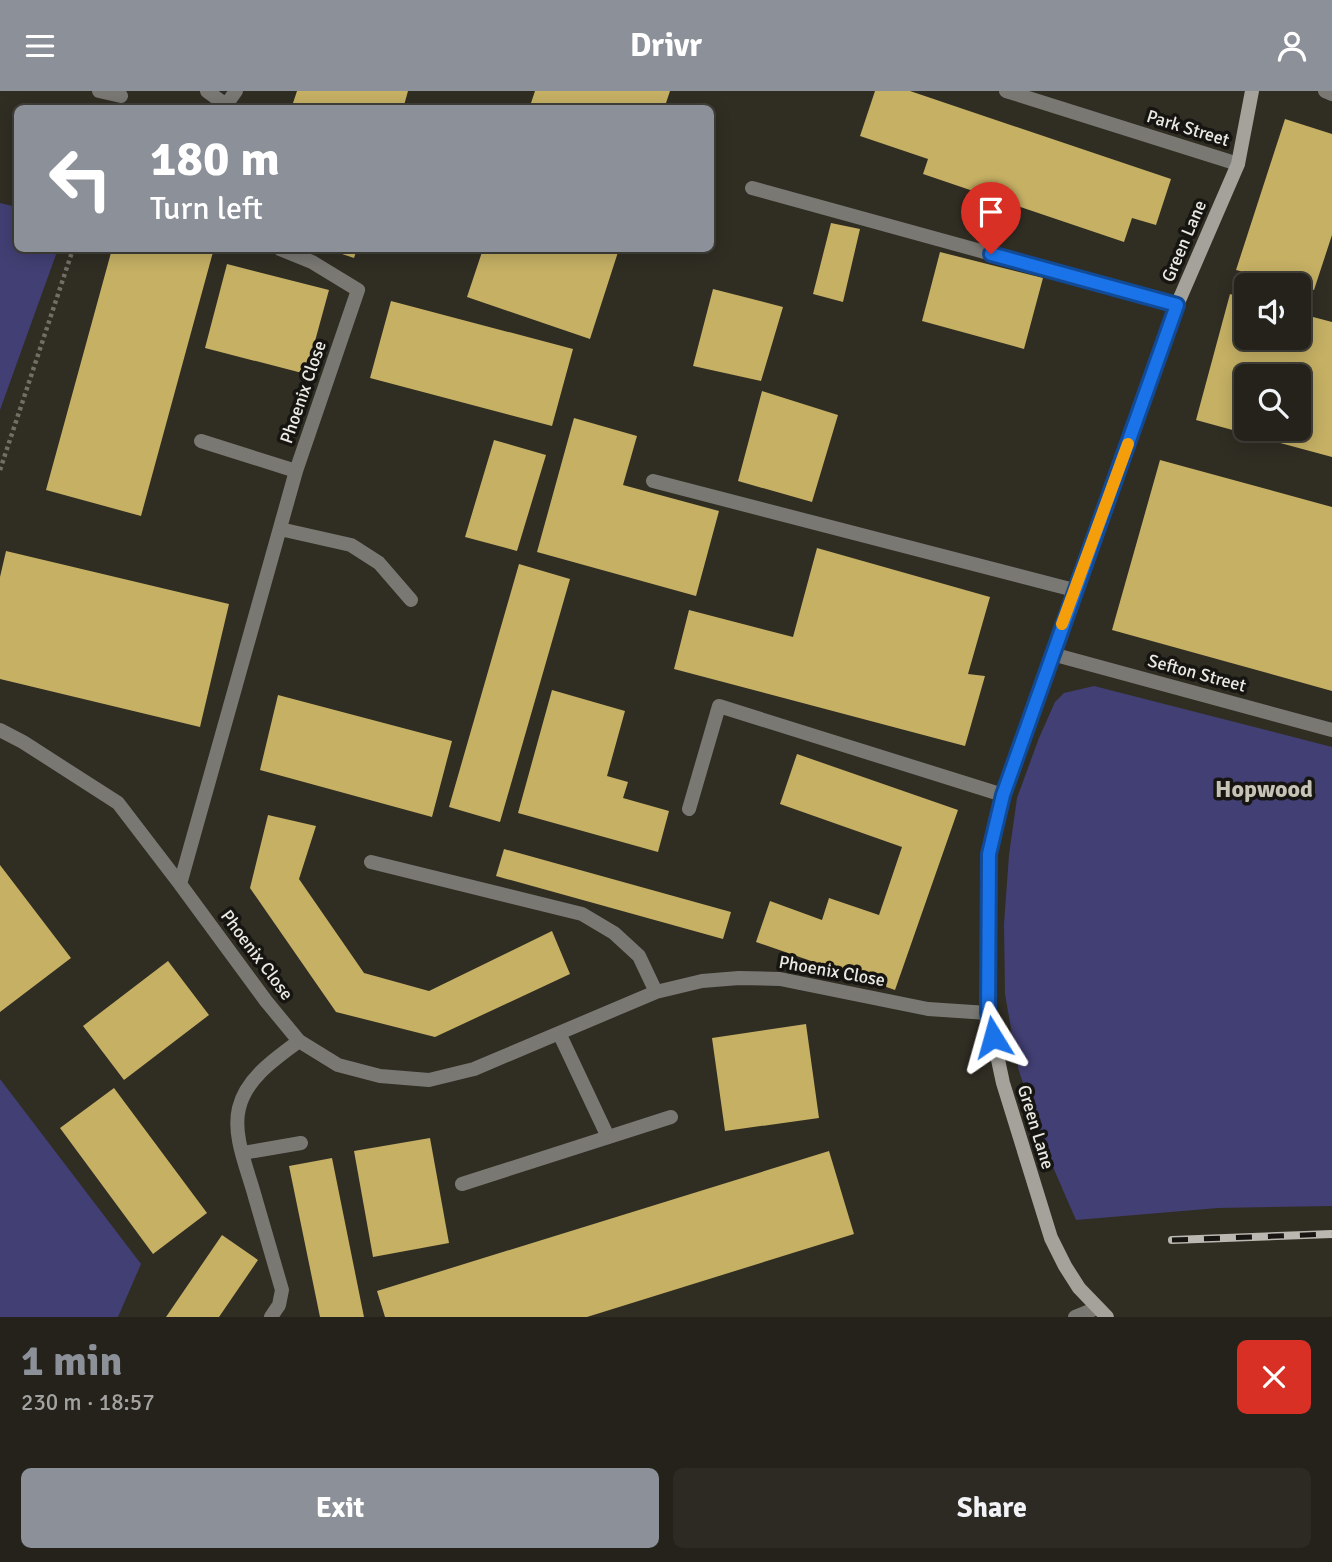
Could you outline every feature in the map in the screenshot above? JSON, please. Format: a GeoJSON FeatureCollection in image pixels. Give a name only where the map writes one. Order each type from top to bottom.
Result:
{"type":"FeatureCollection","features":[{"type":"Feature","properties":{"kind":"street"},"geometry":{"type":"LineString","coordinates":[[100,91],[121,99]]}},
{"type":"Feature","properties":{"kind":"street"},"geometry":{"type":"LineString","coordinates":[[207,91],[223,105]]}},
{"type":"Feature","properties":{"kind":"street","name":"Park Street"},"geometry":{"type":"LineString","coordinates":[[1006,91],[1238,164]]}},
{"type":"Feature","properties":{"kind":"street","name":"Green Lane"},"geometry":{"type":"LineString","coordinates":[[1102,1313],[1079,1288],[1046,1226],[1003,1083],[988,1013],[989,854],[1003,795],[1074,590],[1177,305],[1238,164],[1252,91]]}},
{"type":"Feature","properties":{"kind":"street"},"geometry":{"type":"LineString","coordinates":[[1325,91],[1332,94]]}},
{"type":"Feature","properties":{"kind":"street"},"geometry":{"type":"LineString","coordinates":[[752,188],[1177,305]]}},
{"type":"Feature","properties":{"kind":"street","name":"Phoenix Close"},"geometry":{"type":"LineString","coordinates":[[287,252],[312,262],[358,290],[296,471],[180,884],[266,1002],[299,1041],[338,1065],[380,1076],[429,1080],[474,1069],[656,992],[702,981],[739,978],[780,979],[928,1009],[988,1013]]}},
{"type":"Feature","properties":{"kind":"street"},"geometry":{"type":"LineString","coordinates":[[201,441],[296,471]]}},
{"type":"Feature","properties":{"kind":"street"},"geometry":{"type":"LineString","coordinates":[[653,481],[1074,590]]}},
{"type":"Feature","properties":{"kind":"street"},"geometry":{"type":"LineString","coordinates":[[280,529],[351,545],[379,563],[411,600]]}},
{"type":"Feature","properties":{"kind":"street","name":"Sefton Street"},"geometry":{"type":"LineString","coordinates":[[1052,654],[1332,730]]}},
{"type":"Feature","properties":{"kind":"street"},"geometry":{"type":"LineString","coordinates":[[689,809],[719,706],[1003,795]]}},
{"type":"Feature","properties":{"kind":"street"},"geometry":{"type":"LineString","coordinates":[[0,730],[118,803],[180,884]]}},
{"type":"Feature","properties":{"kind":"street"},"geometry":{"type":"LineString","coordinates":[[371,862],[582,914],[614,933],[639,956],[656,992]]}},
{"type":"Feature","properties":{"kind":"street"},"geometry":{"type":"LineString","coordinates":[[559,1033],[608,1137]]}},
{"type":"Feature","properties":{"kind":"street"},"geometry":{"type":"LineString","coordinates":[[271,1317],[279,1305],[282,1290],[243,1153],[237,1126],[239,1106],[262,1071],[299,1041]]}},
{"type":"Feature","properties":{"kind":"street"},"geometry":{"type":"LineString","coordinates":[[462,1184],[671,1117]]}},
{"type":"Feature","properties":{"kind":"street"},"geometry":{"type":"LineString","coordinates":[[243,1153],[301,1143]]}},
{"type":"Feature","properties":{"kind":"street"},"geometry":{"type":"LineString","coordinates":[[1075,1317],[1102,1313]]}},
{"type":"Feature","properties":{"kind":"path"},"geometry":{"type":"LineString","coordinates":[[0,470],[72,252]]}},
{"type":"Feature","properties":{"kind":"shaded area"},"geometry":{"type":"Polygon","coordinates":[[[0,203],[14,206],[14,252],[57,252],[0,410],[0,203]]]}},
{"type":"Feature","properties":{"kind":"shaded area"},"geometry":{"type":"Polygon","coordinates":[[[1094,686],[1332,747],[1332,1206],[1218,1208],[1076,1220],[1046,1151],[1018,1068],[1005,994],[1004,924],[1009,855],[1017,798],[1039,738],[1055,702],[1064,693],[1094,686]]]}},
{"type":"Feature","properties":{"kind":"shaded area"},"geometry":{"type":"Polygon","coordinates":[[[0,1079],[141,1264],[118,1317],[0,1317],[0,1079]]]}},
{"type":"Feature","properties":{"kind":"building"},"geometry":{"type":"Polygon","coordinates":[[[297,91],[408,91],[404,105],[292,105],[297,91]]]}},
{"type":"Feature","properties":{"kind":"building"},"geometry":{"type":"Polygon","coordinates":[[[535,91],[670,91],[665,105],[530,105],[535,91]]]}},
{"type":"Feature","properties":{"kind":"building"},"geometry":{"type":"Polygon","coordinates":[[[875,91],[910,91],[1171,179],[1156,225],[1132,218],[1124,242],[923,174],[928,159],[860,136],[875,91]]]}},
{"type":"Feature","properties":{"kind":"building"},"geometry":{"type":"Polygon","coordinates":[[[1285,119],[1332,134],[1332,235],[1314,290],[1311,289],[1311,273],[1248,273],[1236,270],[1285,119]]]}},
{"type":"Feature","properties":{"kind":"building"},"geometry":{"type":"Polygon","coordinates":[[[831,223],[860,229],[843,302],[813,294],[831,223]]]}},
{"type":"Feature","properties":{"kind":"building"},"geometry":{"type":"Polygon","coordinates":[[[111,252],[213,252],[141,516],[46,490],[111,252]]]}},
{"type":"Feature","properties":{"kind":"building"},"geometry":{"type":"Polygon","coordinates":[[[336,252],[356,252],[354,258],[336,252]]]}},
{"type":"Feature","properties":{"kind":"building"},"geometry":{"type":"Polygon","coordinates":[[[482,252],[618,252],[590,339],[467,297],[482,252]]]}},
{"type":"Feature","properties":{"kind":"building"},"geometry":{"type":"Polygon","coordinates":[[[940,252],[1043,278],[1024,349],[922,321],[940,252]]]}},
{"type":"Feature","properties":{"kind":"building"},"geometry":{"type":"Polygon","coordinates":[[[227,264],[329,290],[306,374],[205,348],[227,264]]]}},
{"type":"Feature","properties":{"kind":"building"},"geometry":{"type":"Polygon","coordinates":[[[713,289],[783,307],[761,381],[693,366],[713,289]]]}},
{"type":"Feature","properties":{"kind":"building"},"geometry":{"type":"Polygon","coordinates":[[[1230,294],[1234,295],[1234,350],[1311,350],[1311,316],[1332,322],[1332,457],[1273,441],[1311,441],[1311,364],[1234,364],[1234,430],[1196,420],[1230,294]]]}},
{"type":"Feature","properties":{"kind":"building"},"geometry":{"type":"Polygon","coordinates":[[[391,301],[573,349],[552,426],[370,378],[391,301]]]}},
{"type":"Feature","properties":{"kind":"building"},"geometry":{"type":"Polygon","coordinates":[[[762,391],[838,415],[812,502],[738,481],[762,391]]]}},
{"type":"Feature","properties":{"kind":"building"},"geometry":{"type":"Polygon","coordinates":[[[574,418],[637,436],[623,485],[719,511],[696,596],[537,552],[574,418]]]}},
{"type":"Feature","properties":{"kind":"building"},"geometry":{"type":"Polygon","coordinates":[[[494,440],[546,455],[517,551],[465,537],[494,440]]]}},
{"type":"Feature","properties":{"kind":"building"},"geometry":{"type":"Polygon","coordinates":[[[1160,460],[1332,507],[1332,691],[1112,630],[1160,460]]]}},
{"type":"Feature","properties":{"kind":"building"},"geometry":{"type":"Polygon","coordinates":[[[817,548],[990,597],[968,674],[985,676],[965,746],[674,669],[689,610],[793,637],[817,548]]]}},
{"type":"Feature","properties":{"kind":"building"},"geometry":{"type":"Polygon","coordinates":[[[6,551],[229,604],[200,727],[0,679],[0,577],[6,551]]]}},
{"type":"Feature","properties":{"kind":"building"},"geometry":{"type":"Polygon","coordinates":[[[519,564],[570,579],[500,822],[449,807],[519,564]]]}},
{"type":"Feature","properties":{"kind":"building"},"geometry":{"type":"Polygon","coordinates":[[[552,690],[625,711],[607,776],[628,782],[623,798],[669,811],[658,852],[518,813],[552,690]]]}},
{"type":"Feature","properties":{"kind":"building"},"geometry":{"type":"Polygon","coordinates":[[[278,695],[452,741],[432,817],[260,770],[278,695]]]}},
{"type":"Feature","properties":{"kind":"building"},"geometry":{"type":"Polygon","coordinates":[[[797,754],[958,810],[895,990],[756,942],[770,901],[822,920],[829,898],[879,915],[902,847],[780,804],[797,754]]]}},
{"type":"Feature","properties":{"kind":"building"},"geometry":{"type":"Polygon","coordinates":[[[268,815],[316,826],[299,879],[364,973],[429,991],[552,931],[570,974],[435,1037],[336,1012],[250,888],[268,815]]]}},
{"type":"Feature","properties":{"kind":"building"},"geometry":{"type":"Polygon","coordinates":[[[504,849],[731,912],[723,939],[496,876],[504,849]]]}},
{"type":"Feature","properties":{"kind":"building"},"geometry":{"type":"Polygon","coordinates":[[[0,865],[71,958],[0,1012],[0,865]]]}},
{"type":"Feature","properties":{"kind":"building"},"geometry":{"type":"Polygon","coordinates":[[[168,961],[209,1015],[124,1080],[83,1026],[168,961]]]}},
{"type":"Feature","properties":{"kind":"building"},"geometry":{"type":"Polygon","coordinates":[[[806,1024],[819,1118],[725,1131],[712,1038],[806,1024]]]}},
{"type":"Feature","properties":{"kind":"building"},"geometry":{"type":"Polygon","coordinates":[[[114,1088],[207,1213],[153,1254],[60,1128],[114,1088]]]}},
{"type":"Feature","properties":{"kind":"building"},"geometry":{"type":"Polygon","coordinates":[[[430,1138],[449,1243],[373,1257],[354,1151],[430,1138]]]}},
{"type":"Feature","properties":{"kind":"building"},"geometry":{"type":"Polygon","coordinates":[[[829,1151],[854,1234],[587,1317],[385,1317],[377,1291],[829,1151]]]}},
{"type":"Feature","properties":{"kind":"building"},"geometry":{"type":"Polygon","coordinates":[[[332,1158],[364,1317],[320,1317],[289,1166],[332,1158]]]}},
{"type":"Feature","properties":{"kind":"building"},"geometry":{"type":"Polygon","coordinates":[[[222,1235],[258,1260],[219,1317],[166,1317],[222,1235]]]}},
{"type":"Feature","properties":{"kind":"railway"},"geometry":{"type":"LineString","coordinates":[[1172,1240],[1332,1234]]}},
{"type":"Feature","properties":{"kind":"slow traffic"},"geometry":{"type":"LineString","coordinates":[[1062,624],[1128,444]]}},
{"type":"Feature","properties":{"kind":"district","name":"Hopwood"},"geometry":{"type":"Point","coordinates":[1264,789]}},
{"type":"Feature","properties":{"kind":"route"},"geometry":{"type":"LineString","coordinates":[[991,254],[1177,305],[1003,795],[989,854],[988,1013],[993,1037]]}}]}
